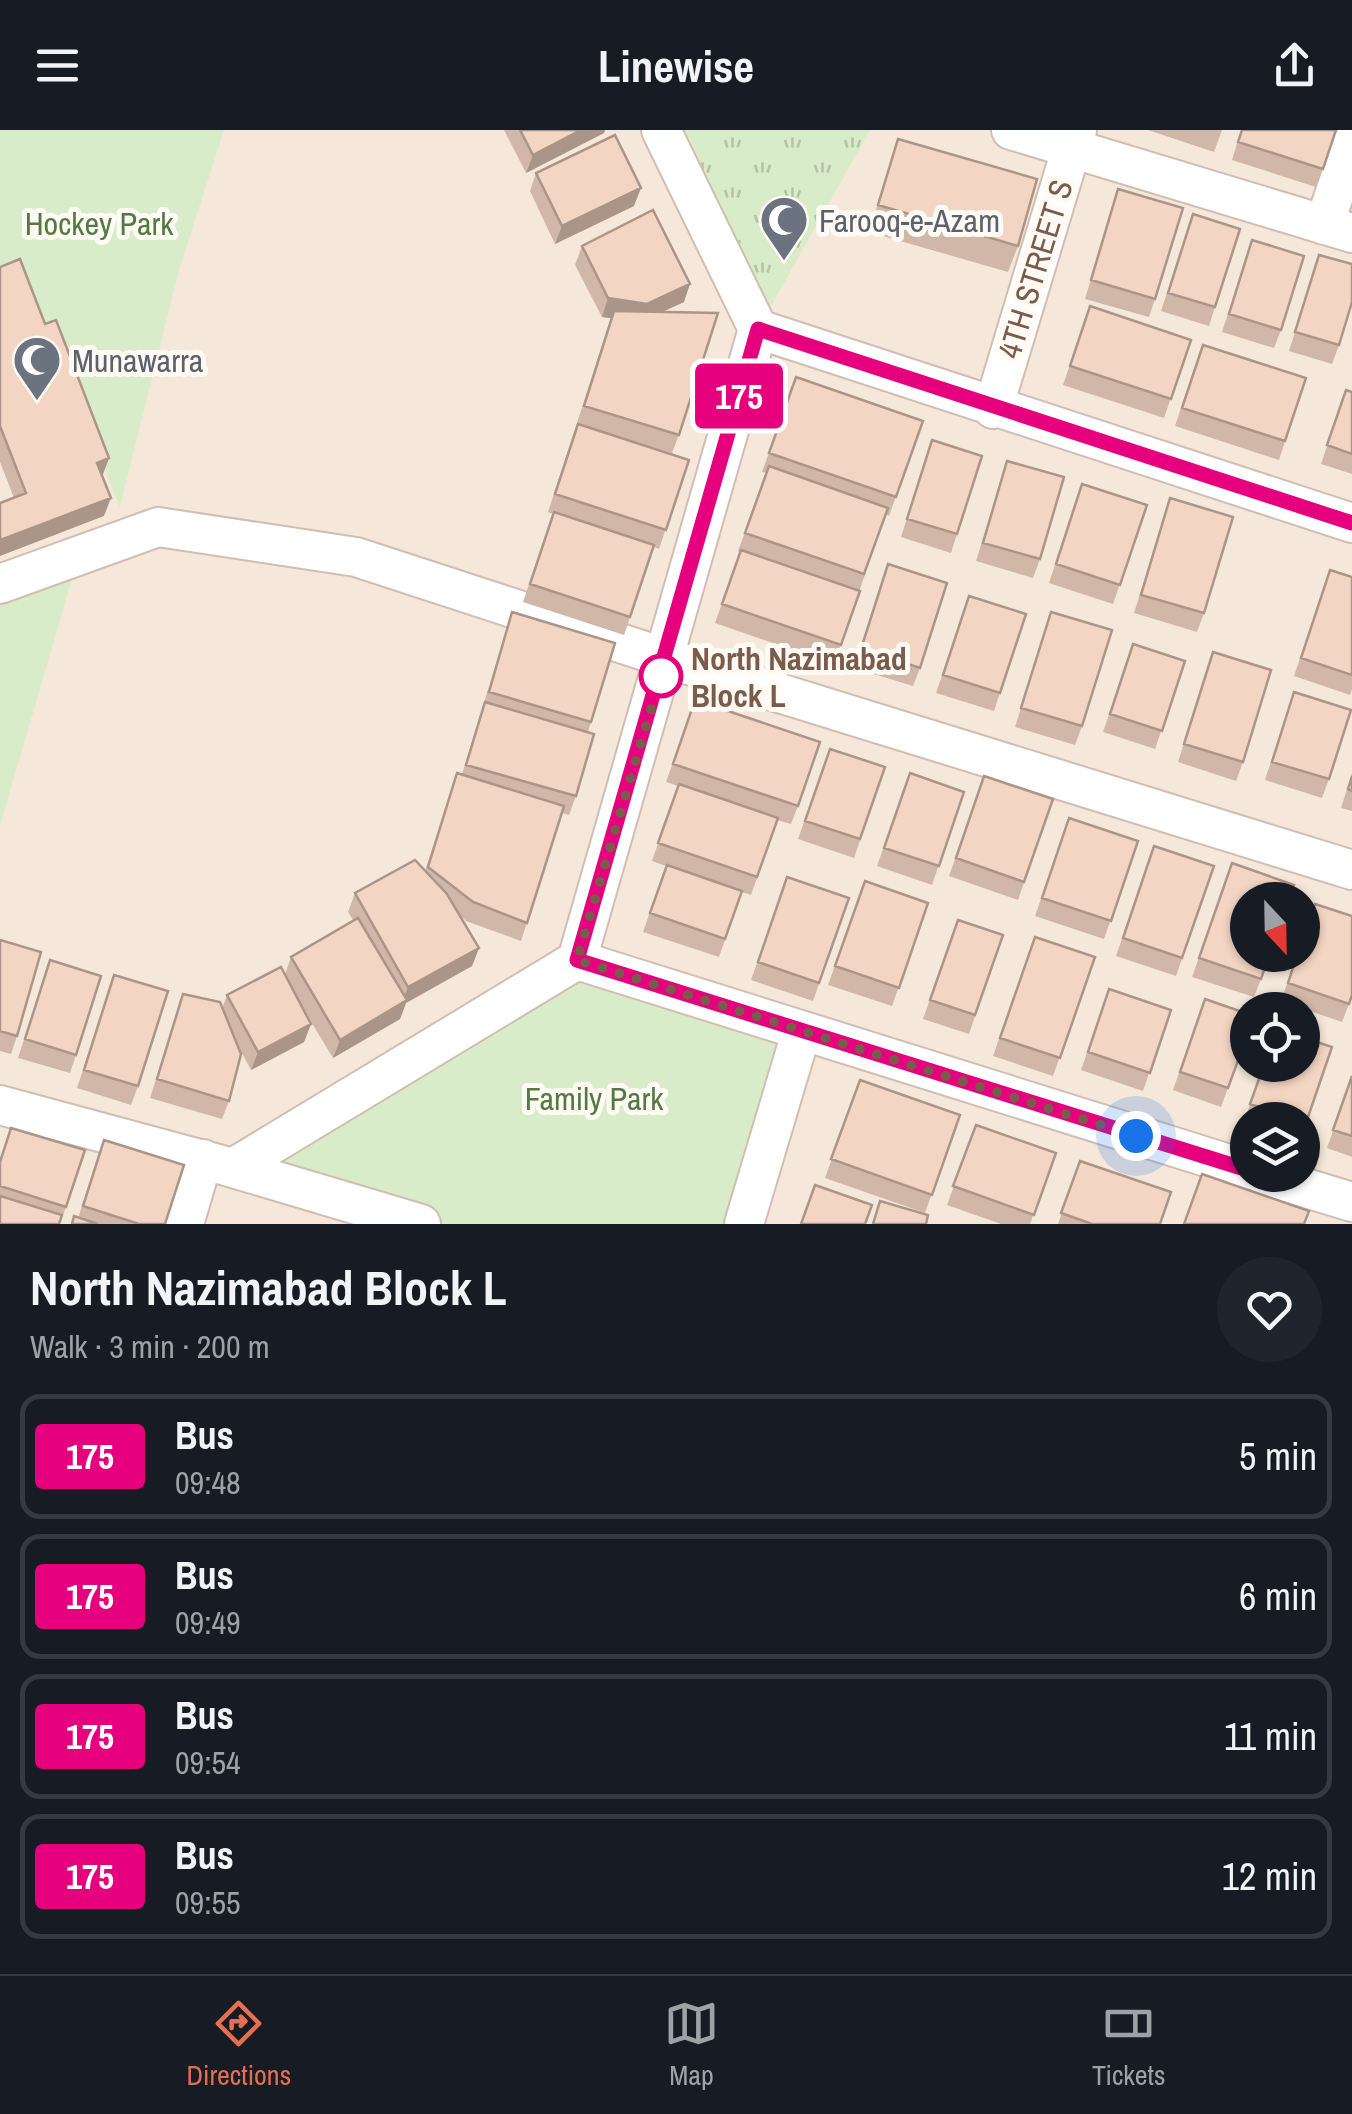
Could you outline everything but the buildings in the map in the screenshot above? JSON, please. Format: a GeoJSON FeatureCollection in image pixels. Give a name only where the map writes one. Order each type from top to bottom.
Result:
{"type":"FeatureCollection","features":[{"type":"Feature","properties":{"kind":"street"},"geometry":{"type":"LineString","coordinates":[[184,1224],[218,1164],[577,960],[758,329],[661,130]]}},
{"type":"Feature","properties":{"kind":"street"},"geometry":{"type":"LineString","coordinates":[[1010,130],[1074,139],[1338,229],[1352,143]]}},
{"type":"Feature","properties":{"kind":"street","name":"4TH STREET S"},"geometry":{"type":"LineString","coordinates":[[993,408],[1074,139]]}},
{"type":"Feature","properties":{"kind":"street"},"geometry":{"type":"LineString","coordinates":[[758,329],[1352,523]]}},
{"type":"Feature","properties":{"kind":"street"},"geometry":{"type":"LineString","coordinates":[[0,584],[158,527],[356,557],[666,658],[1352,870]]}},
{"type":"Feature","properties":{"kind":"street"},"geometry":{"type":"LineString","coordinates":[[577,960],[1230,1164]]}},
{"type":"Feature","properties":{"kind":"street"},"geometry":{"type":"LineString","coordinates":[[744,1224],[801,1032]]}},
{"type":"Feature","properties":{"kind":"street"},"geometry":{"type":"LineString","coordinates":[[0,1105],[420,1224]]}},
{"type":"Feature","properties":{"kind":"street"},"geometry":{"type":"LineString","coordinates":[[1302,1192],[1338,1208]]}},
{"type":"Feature","properties":{"kind":"shaded area","name":"North Nazimabad Block L"},"geometry":{"type":"Polygon","coordinates":[[[0,130],[1352,130],[1352,1224],[0,1224],[0,130]]]}},
{"type":"Feature","properties":{"kind":"green space","name":"Hockey Park"},"geometry":{"type":"Polygon","coordinates":[[[0,130],[224,130],[179,270],[120,507],[22,270],[0,278],[0,130]]]}},
{"type":"Feature","properties":{"kind":"green space"},"geometry":{"type":"Polygon","coordinates":[[[661,130],[870,130],[758,329],[661,130]]]}},
{"type":"Feature","properties":{"kind":"green space"},"geometry":{"type":"Polygon","coordinates":[[[77,562],[0,826],[0,590],[77,562]]]}},
{"type":"Feature","properties":{"kind":"green space","name":"Family Park"},"geometry":{"type":"Polygon","coordinates":[[[577,960],[801,1033],[744,1224],[420,1224],[233,1168],[577,960]]]}},
{"type":"Feature","properties":{"kind":"bus line","name":"175"},"geometry":{"type":"LineString","coordinates":[[1230,1164],[577,960],[758,329],[1352,523]]}},
{"type":"Feature","properties":{"kind":"place","name":"Farooq-e-Azam"},"geometry":{"type":"Point","coordinates":[784,262]}},
{"type":"Feature","properties":{"kind":"place","name":"Munawarra"},"geometry":{"type":"Point","coordinates":[37,402]}},
{"type":"Feature","properties":{"kind":"place","name":"North Nazimabad Block L"},"geometry":{"type":"Point","coordinates":[661,676]}},
{"type":"Feature","properties":{"kind":"route"},"geometry":{"type":"LineString","coordinates":[[661,676],[666,658],[577,960],[1136,1136]]}}]}
